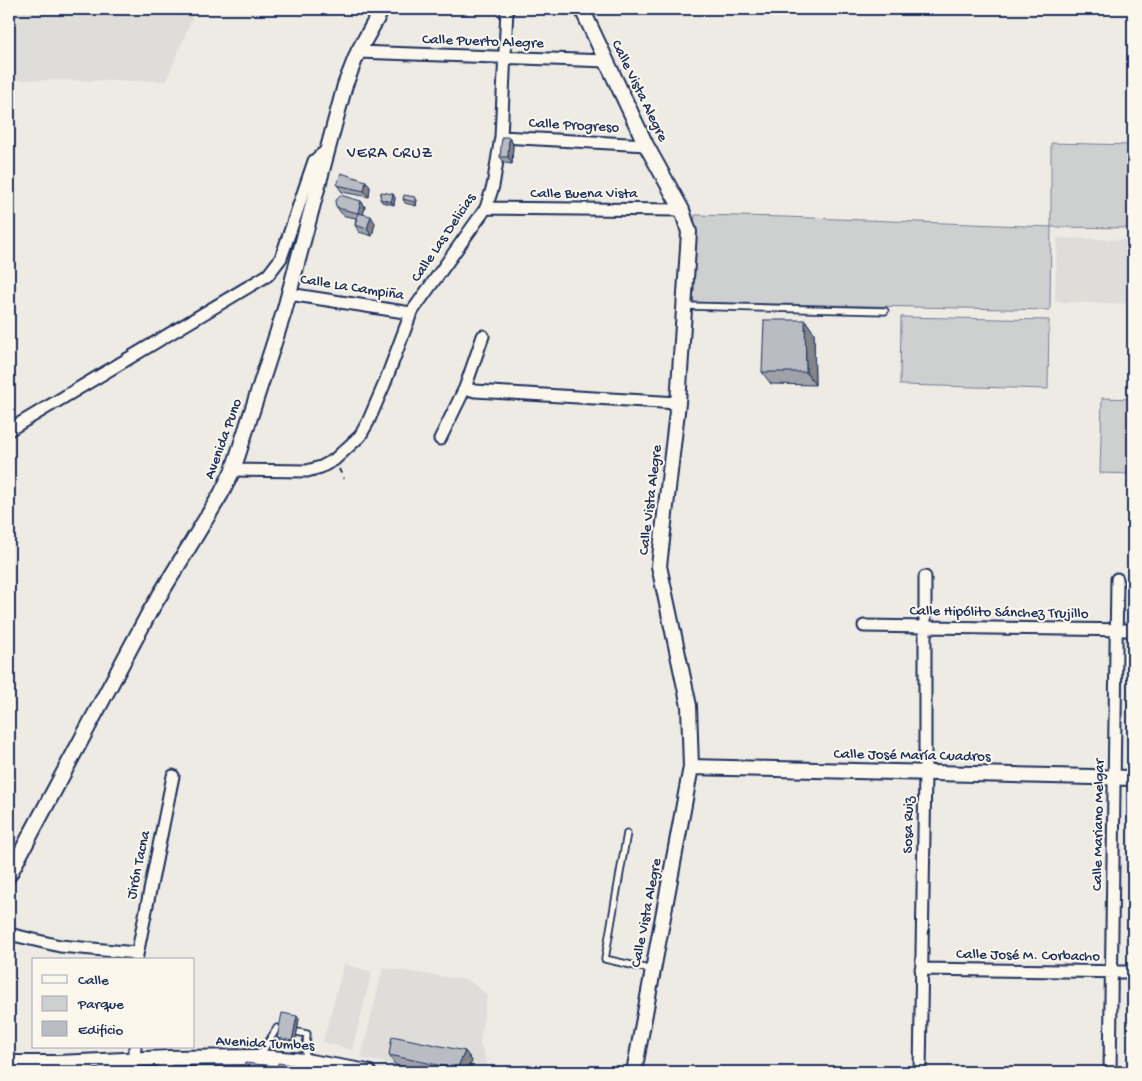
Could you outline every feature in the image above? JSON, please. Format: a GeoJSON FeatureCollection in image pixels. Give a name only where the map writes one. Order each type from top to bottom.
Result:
{"type":"FeatureCollection","features":[{"type":"Feature","properties":{"kind":"street","name":"Avenida Puno"},"geometry":{"type":"LineString","coordinates":[[9,875],[148,613],[221,494],[232,470],[289,294],[345,85],[358,52],[382,9]]}},
{"type":"Feature","properties":{"kind":"street","name":"Calle Las Delicias"},"geometry":{"type":"LineString","coordinates":[[232,470],[307,472],[334,460],[360,436],[368,422],[411,312],[486,208],[493,186],[501,137],[507,9]]}},
{"type":"Feature","properties":{"kind":"street","name":"Calle Vista Alegre"},"geometry":{"type":"LineString","coordinates":[[582,9],[646,145],[682,210],[689,232],[678,403],[659,566],[690,706],[691,767],[634,1072]]}},
{"type":"Feature","properties":{"kind":"street","name":"Calle Puerto Alegre"},"geometry":{"type":"LineString","coordinates":[[358,52],[607,61]]}},
{"type":"Feature","properties":{"kind":"street","name":"Calle Progreso"},"geometry":{"type":"LineString","coordinates":[[501,137],[646,145]]}},
{"type":"Feature","properties":{"kind":"street"},"geometry":{"type":"LineString","coordinates":[[9,430],[268,275],[282,258],[314,161],[328,149]]}},
{"type":"Feature","properties":{"kind":"street","name":"Calle Buena Vista"},"geometry":{"type":"LineString","coordinates":[[486,208],[682,210]]}},
{"type":"Feature","properties":{"kind":"street","name":"Calle La Campiña"},"geometry":{"type":"LineString","coordinates":[[289,294],[411,312]]}},
{"type":"Feature","properties":{"kind":"street"},"geometry":{"type":"LineString","coordinates":[[440,438],[465,388],[483,336]]}},
{"type":"Feature","properties":{"kind":"street"},"geometry":{"type":"LineString","coordinates":[[465,388],[475,391],[678,403]]}},
{"type":"Feature","properties":{"kind":"street","name":"Sosa Ruiz"},"geometry":{"type":"LineString","coordinates":[[920,1072],[925,773],[925,577]]}},
{"type":"Feature","properties":{"kind":"street","name":"Calle Mariano Melgar"},"geometry":{"type":"LineString","coordinates":[[1110,1072],[1117,579]]}},
{"type":"Feature","properties":{"kind":"street","name":"Calle Hipólito Sánchez Trujillo"},"geometry":{"type":"LineString","coordinates":[[864,626],[1133,630]]}},
{"type":"Feature","properties":{"kind":"street","name":"Calle José María Cuadros"},"geometry":{"type":"LineString","coordinates":[[691,767],[1133,778]]}},
{"type":"Feature","properties":{"kind":"street","name":"Jirón Tacna"},"geometry":{"type":"LineString","coordinates":[[136,957],[172,776]]}},
{"type":"Feature","properties":{"kind":"street"},"geometry":{"type":"LineString","coordinates":[[9,934],[60,946],[136,957]]}},
{"type":"Feature","properties":{"kind":"street","name":"Calle José M. Corbacho"},"geometry":{"type":"LineString","coordinates":[[921,969],[1133,972]]}},
{"type":"Feature","properties":{"kind":"street","name":"Avenida Tumbes"},"geometry":{"type":"LineString","coordinates":[[9,1064],[134,1054],[168,1058],[259,1057],[305,1061],[368,1072]]}},
{"type":"Feature","properties":{"kind":"street"},"geometry":{"type":"LineString","coordinates":[[162,1072],[168,1058]]}},
{"type":"Feature","properties":{"kind":"lane"},"geometry":{"type":"LineString","coordinates":[[685,306],[885,311]]}},
{"type":"Feature","properties":{"kind":"lane"},"geometry":{"type":"LineString","coordinates":[[627,832],[605,959],[653,970]]}},
{"type":"Feature","properties":{"kind":"lane"},"geometry":{"type":"LineString","coordinates":[[259,1057],[277,1028],[307,1034],[305,1061]]}},
{"type":"Feature","properties":{"kind":"shaded area"},"geometry":{"type":"Polygon","coordinates":[[[9,9],[196,9],[166,81],[9,80],[9,9]]]}},
{"type":"Feature","properties":{"kind":"shaded area"},"geometry":{"type":"Polygon","coordinates":[[[1057,238],[1133,240],[1133,304],[1055,302],[1057,238]]]}},
{"type":"Feature","properties":{"kind":"shaded area"},"geometry":{"type":"Polygon","coordinates":[[[344,964],[372,972],[352,1050],[323,1042],[344,964]]]}},
{"type":"Feature","properties":{"kind":"shaded area"},"geometry":{"type":"Polygon","coordinates":[[[383,968],[468,980],[487,995],[480,1042],[490,1072],[429,1072],[361,1058],[383,968]]]}},
{"type":"Feature","properties":{"kind":"green space"},"geometry":{"type":"Polygon","coordinates":[[[1051,143],[1133,145],[1133,228],[1051,227],[1051,143]]]}},
{"type":"Feature","properties":{"kind":"green space"},"geometry":{"type":"Polygon","coordinates":[[[695,215],[1051,227],[1050,310],[690,302],[695,215]]]}},
{"type":"Feature","properties":{"kind":"green space"},"geometry":{"type":"Polygon","coordinates":[[[901,317],[1049,320],[1048,389],[900,385],[901,317]]]}},
{"type":"Feature","properties":{"kind":"green space"},"geometry":{"type":"Polygon","coordinates":[[[1102,398],[1133,399],[1133,474],[1100,473],[1102,398]]]}},
{"type":"Feature","properties":{"kind":"building"},"geometry":{"type":"Polygon","coordinates":[[[502,137],[509,137],[508,157],[500,157],[502,137]]]}},
{"type":"Feature","properties":{"kind":"building"},"geometry":{"type":"Polygon","coordinates":[[[341,173],[366,181],[364,191],[337,185],[341,173]]]}},
{"type":"Feature","properties":{"kind":"building"},"geometry":{"type":"Polygon","coordinates":[[[381,192],[393,194],[391,202],[380,199],[381,192]]]}},
{"type":"Feature","properties":{"kind":"building"},"geometry":{"type":"Polygon","coordinates":[[[340,195],[361,201],[358,213],[336,206],[335,202],[340,195]]]}},
{"type":"Feature","properties":{"kind":"building"},"geometry":{"type":"Polygon","coordinates":[[[404,195],[415,197],[414,202],[403,199],[404,195]]]}},
{"type":"Feature","properties":{"kind":"building"},"geometry":{"type":"Polygon","coordinates":[[[358,213],[371,216],[367,229],[355,225],[358,213]]]}},
{"type":"Feature","properties":{"kind":"building"},"geometry":{"type":"Polygon","coordinates":[[[764,320],[805,320],[806,372],[762,372],[764,320]]]}},
{"type":"Feature","properties":{"kind":"building"},"geometry":{"type":"Polygon","coordinates":[[[282,1013],[297,1016],[292,1041],[277,1038],[282,1013]]]}},
{"type":"Feature","properties":{"kind":"building"},"geometry":{"type":"Polygon","coordinates":[[[392,1036],[465,1051],[457,1069],[389,1055],[392,1036]]]}},
{"type":"Feature","properties":{"kind":"building"},"geometry":{"type":"Polygon","coordinates":[[[245,1063],[271,1066],[271,1072],[244,1072],[245,1063]]]}},
{"type":"Feature","properties":{"kind":"building"},"geometry":{"type":"Polygon","coordinates":[[[278,1063],[299,1066],[299,1072],[277,1072],[278,1063]]]}},
{"type":"Feature","properties":{"kind":"district","name":"VERA CRUZ"},"geometry":{"type":"Point","coordinates":[390,154]}}]}
